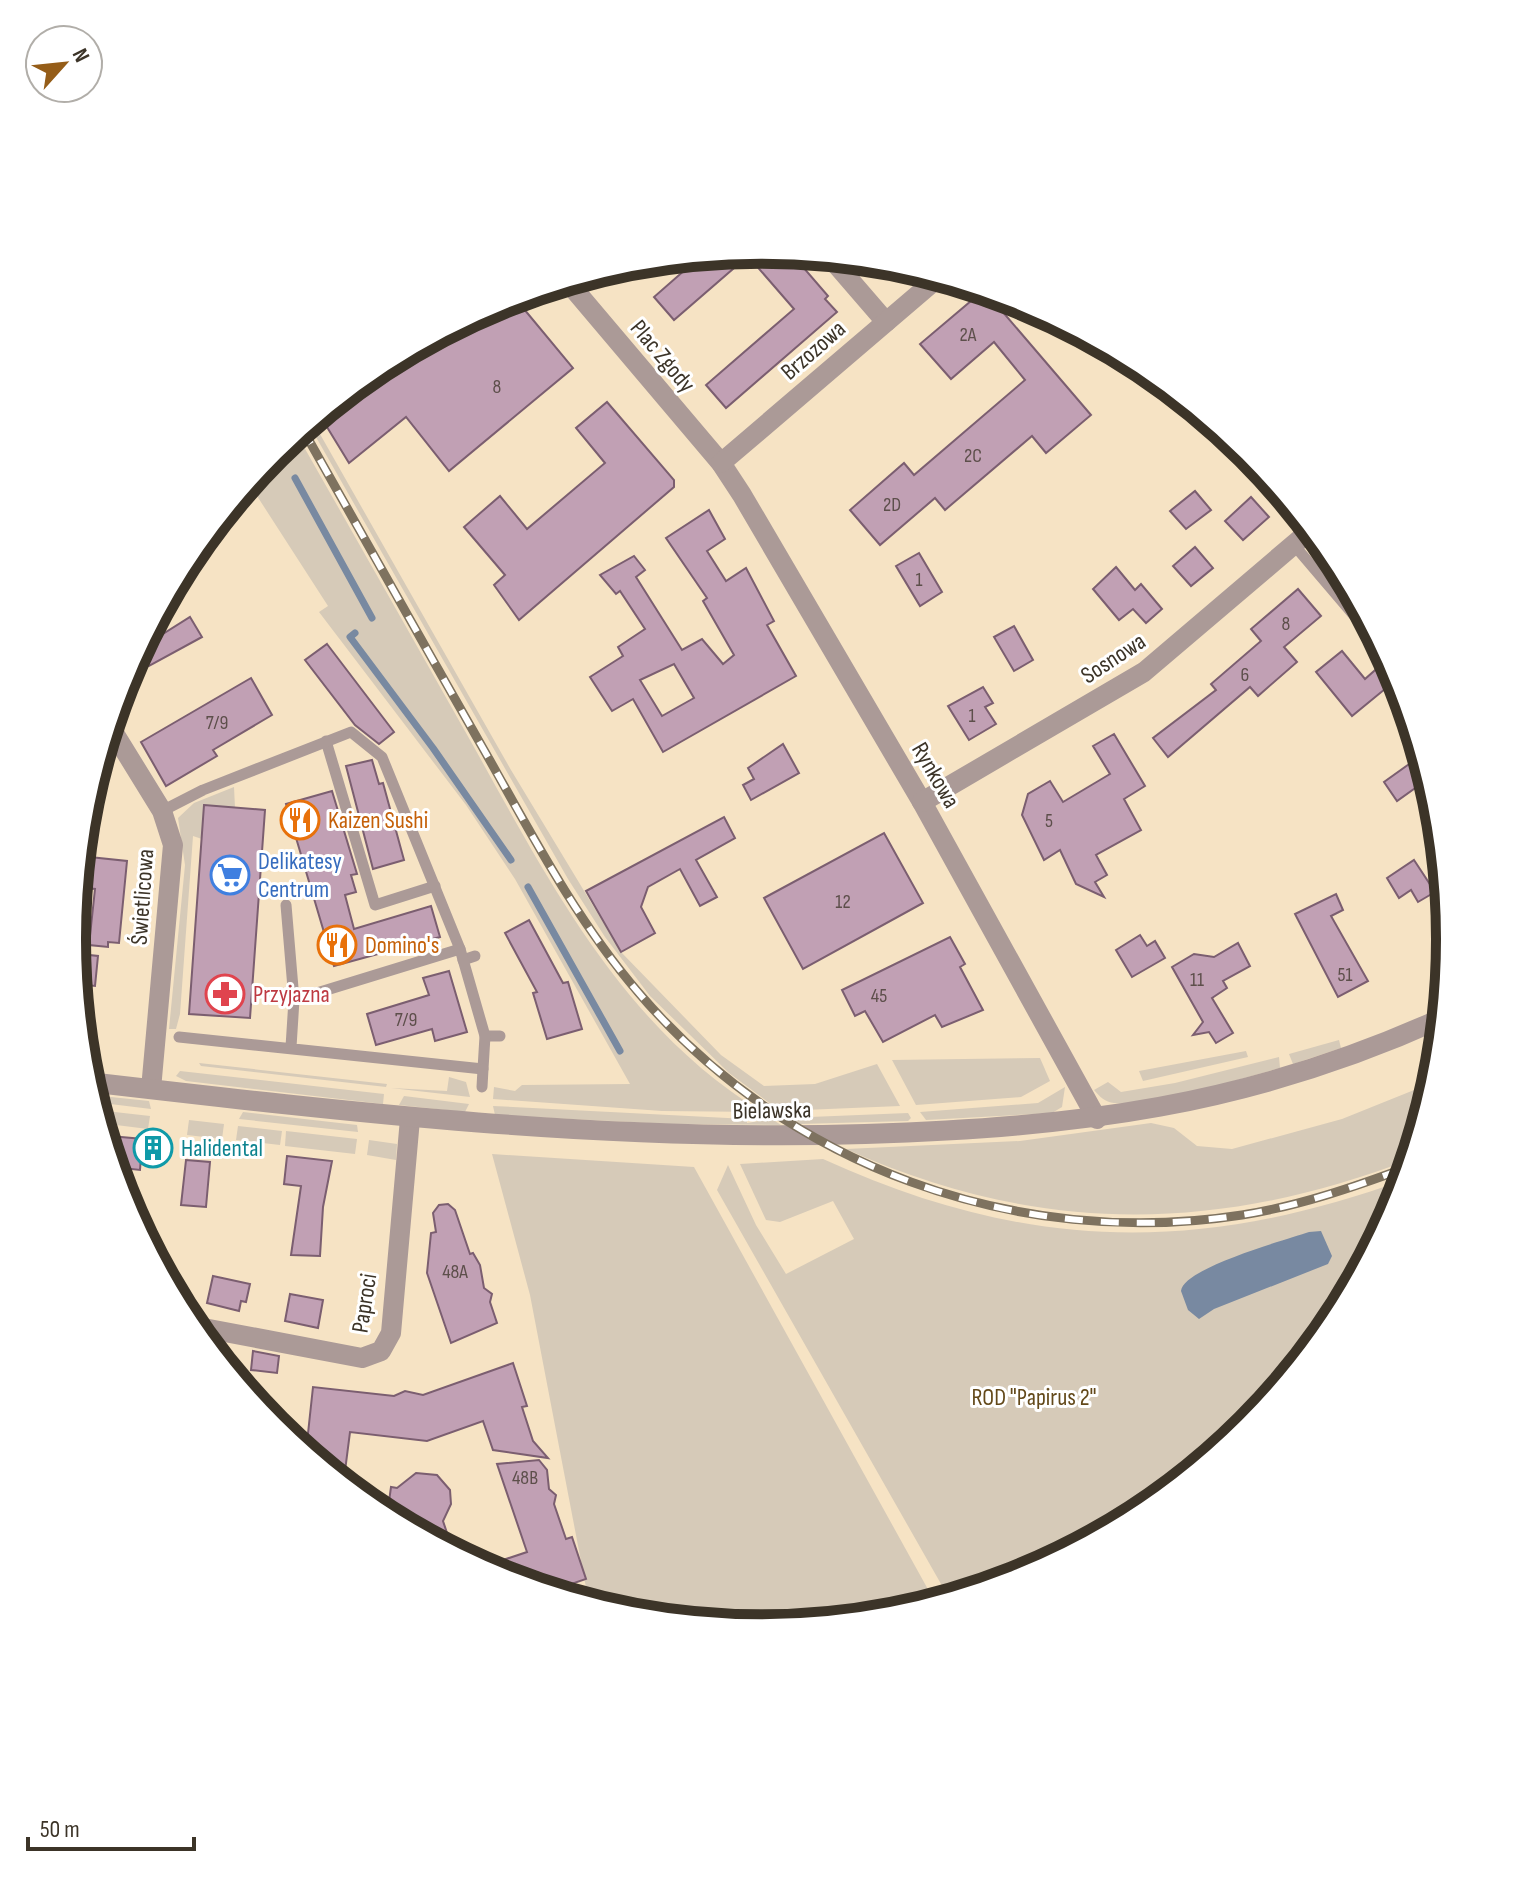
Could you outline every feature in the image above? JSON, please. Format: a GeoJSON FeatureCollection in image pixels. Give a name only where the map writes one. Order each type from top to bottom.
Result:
{"type":"FeatureCollection","features":[{"type":"Feature","properties":{"kind":"street"},"geometry":{"type":"LineString","coordinates":[[839,268],[886,322]]}},
{"type":"Feature","properties":{"kind":"street","name":"Brzozowa"},"geometry":{"type":"LineString","coordinates":[[721,463],[929,285]]}},
{"type":"Feature","properties":{"kind":"street","name":"Plac Zgody"},"geometry":{"type":"LineString","coordinates":[[575,290],[721,463]]}},
{"type":"Feature","properties":{"kind":"street","name":"Rynkowa"},"geometry":{"type":"LineString","coordinates":[[721,463],[922,802],[1097,1119]]}},
{"type":"Feature","properties":{"kind":"street","name":"Sosnowa"},"geometry":{"type":"LineString","coordinates":[[922,802],[1144,672],[1303,537]]}},
{"type":"Feature","properties":{"kind":"street","name":"Świetlicowa"},"geometry":{"type":"LineString","coordinates":[[117,738],[162,811],[170,831],[174,859],[151,1089]]}},
{"type":"Feature","properties":{"kind":"street","name":"Bielawska"},"geometry":{"type":"LineString","coordinates":[[102,1084],[410,1119],[574,1132],[726,1137],[1018,1128],[1097,1119],[1212,1098],[1291,1077],[1352,1056],[1430,1023]]}},
{"type":"Feature","properties":{"kind":"street","name":"Paproci"},"geometry":{"type":"LineString","coordinates":[[211,1329],[362,1358],[381,1351],[391,1333],[410,1119]]}},
{"type":"Feature","properties":{"kind":"lane"},"geometry":{"type":"LineString","coordinates":[[1294,545],[1352,614]]}},
{"type":"Feature","properties":{"kind":"lane"},"geometry":{"type":"LineString","coordinates":[[162,811],[203,790],[351,732],[382,757],[461,954],[485,1036],[482,1087]]}},
{"type":"Feature","properties":{"kind":"lane"},"geometry":{"type":"LineString","coordinates":[[326,741],[375,905],[435,886]]}},
{"type":"Feature","properties":{"kind":"lane"},"geometry":{"type":"LineString","coordinates":[[286,905],[294,1000],[291,1047]]}},
{"type":"Feature","properties":{"kind":"lane"},"geometry":{"type":"LineString","coordinates":[[294,1000],[461,954],[475,956]]}},
{"type":"Feature","properties":{"kind":"lane"},"geometry":{"type":"LineString","coordinates":[[485,1036],[500,1036]]}},
{"type":"Feature","properties":{"kind":"lane"},"geometry":{"type":"LineString","coordinates":[[179,1037],[483,1069]]}},
{"type":"Feature","properties":{"kind":"green space"},"geometry":{"type":"Polygon","coordinates":[[[318,430],[511,770],[621,952],[721,1055],[764,1086],[815,1084],[877,1064],[900,1106],[780,1111],[729,1073],[650,996],[605,937],[568,879],[314,433],[318,430]]]}},
{"type":"Feature","properties":{"kind":"green space"},"geometry":{"type":"Polygon","coordinates":[[[302,444],[529,845],[592,946],[628,993],[668,1037],[712,1077],[762,1112],[662,1111],[493,1099],[494,1087],[515,1091],[522,1085],[630,1084],[515,879],[466,805],[319,612],[328,606],[255,492],[302,444]]]}},
{"type":"Feature","properties":{"kind":"green space"},"geometry":{"type":"Polygon","coordinates":[[[234,787],[235,808],[202,839],[193,836],[180,1014],[176,1029],[169,1029],[185,865],[178,818],[194,803],[234,787]]]}},
{"type":"Feature","properties":{"kind":"green space"},"geometry":{"type":"Polygon","coordinates":[[[1339,1040],[1341,1048],[1293,1064],[1289,1054],[1339,1040]]]}},
{"type":"Feature","properties":{"kind":"green space"},"geometry":{"type":"Polygon","coordinates":[[[1246,1051],[1248,1057],[1143,1081],[1139,1071],[1246,1051]]]}},
{"type":"Feature","properties":{"kind":"green space"},"geometry":{"type":"Polygon","coordinates":[[[1279,1057],[1280,1068],[1150,1101],[1111,1102],[1094,1090],[1108,1082],[1121,1092],[1175,1083],[1279,1057]]]}},
{"type":"Feature","properties":{"kind":"green space"},"geometry":{"type":"Polygon","coordinates":[[[1040,1058],[1050,1081],[1021,1097],[916,1105],[892,1060],[1040,1058]]]}},
{"type":"Feature","properties":{"kind":"green space"},"geometry":{"type":"Polygon","coordinates":[[[199,1063],[387,1084],[386,1087],[201,1066],[199,1063]]]}},
{"type":"Feature","properties":{"kind":"green space"},"geometry":{"type":"Polygon","coordinates":[[[180,1071],[384,1094],[383,1104],[186,1081],[176,1076],[180,1071]]]}},
{"type":"Feature","properties":{"kind":"green space"},"geometry":{"type":"Polygon","coordinates":[[[449,1077],[466,1082],[470,1097],[391,1088],[447,1091],[449,1077]]]}},
{"type":"Feature","properties":{"kind":"green space"},"geometry":{"type":"Polygon","coordinates":[[[1065,1087],[1062,1107],[1052,1113],[926,1120],[920,1112],[1038,1103],[1065,1087]]]}},
{"type":"Feature","properties":{"kind":"green space"},"geometry":{"type":"Polygon","coordinates":[[[1419,1088],[1397,1164],[1339,1184],[1268,1201],[1197,1211],[1127,1214],[1057,1210],[987,1197],[917,1177],[846,1149],[1020,1141],[1151,1123],[1174,1128],[1197,1146],[1232,1149],[1342,1119],[1419,1088]]]}},
{"type":"Feature","properties":{"kind":"green space"},"geometry":{"type":"Polygon","coordinates":[[[105,1096],[149,1101],[151,1109],[107,1104],[105,1096]]]}},
{"type":"Feature","properties":{"kind":"green space"},"geometry":{"type":"Polygon","coordinates":[[[404,1096],[469,1104],[465,1112],[399,1105],[404,1096]]]}},
{"type":"Feature","properties":{"kind":"green space"},"geometry":{"type":"Polygon","coordinates":[[[493,1106],[747,1119],[747,1123],[772,1119],[781,1125],[670,1124],[495,1115],[493,1106]]]}},
{"type":"Feature","properties":{"kind":"green space"},"geometry":{"type":"Polygon","coordinates":[[[109,1111],[150,1116],[148,1129],[113,1125],[109,1111]]]}},
{"type":"Feature","properties":{"kind":"green space"},"geometry":{"type":"Polygon","coordinates":[[[243,1112],[357,1125],[358,1132],[239,1119],[243,1112]]]}},
{"type":"Feature","properties":{"kind":"green space"},"geometry":{"type":"Polygon","coordinates":[[[908,1113],[911,1118],[908,1121],[800,1124],[791,1118],[810,1121],[810,1117],[908,1113]]]}},
{"type":"Feature","properties":{"kind":"green space"},"geometry":{"type":"Polygon","coordinates":[[[189,1120],[224,1124],[222,1139],[187,1135],[189,1120]]]}},
{"type":"Feature","properties":{"kind":"green space"},"geometry":{"type":"Polygon","coordinates":[[[238,1126],[282,1131],[280,1145],[236,1140],[238,1126]]]}},
{"type":"Feature","properties":{"kind":"green space"},"geometry":{"type":"Polygon","coordinates":[[[286,1131],[357,1139],[355,1154],[285,1146],[286,1131]]]}},
{"type":"Feature","properties":{"kind":"green space"},"geometry":{"type":"Polygon","coordinates":[[[369,1140],[397,1144],[396,1160],[367,1155],[369,1140]]]}},
{"type":"Feature","properties":{"kind":"green space"},"geometry":{"type":"Polygon","coordinates":[[[492,1154],[694,1167],[929,1592],[849,1608],[761,1614],[673,1608],[587,1590],[530,1295],[492,1154]]]}},
{"type":"Feature","properties":{"kind":"green space","name":"ROD \"Papirus 2\""},"geometry":{"type":"Polygon","coordinates":[[[823,1159],[897,1189],[970,1212],[1040,1226],[1111,1232],[1182,1231],[1253,1221],[1327,1204],[1389,1185],[1346,1276],[1322,1314],[1268,1384],[1206,1446],[1136,1500],[1060,1544],[978,1578],[943,1588],[717,1190],[728,1165],[756,1225],[786,1274],[854,1239],[833,1201],[780,1222],[766,1220],[740,1164],[823,1159]]]}},
{"type":"Feature","properties":{"kind":"water"},"geometry":{"type":"Polygon","coordinates":[[[1321,1231],[1332,1256],[1328,1264],[1214,1309],[1199,1319],[1188,1310],[1181,1291],[1186,1282],[1198,1273],[1258,1248],[1321,1231]]]}},
{"type":"Feature","properties":{"kind":"building"},"geometry":{"type":"Polygon","coordinates":[[[755,264],[801,265],[828,296],[825,299],[837,312],[726,408],[706,385],[794,309],[755,264]]]}},
{"type":"Feature","properties":{"kind":"building"},"geometry":{"type":"Polygon","coordinates":[[[738,265],[674,320],[654,297],[688,268],[738,265]]]}},
{"type":"Feature","properties":{"kind":"building"},"geometry":{"type":"Polygon","coordinates":[[[975,298],[999,307],[1091,415],[1046,453],[1032,436],[945,510],[935,498],[880,545],[850,510],[904,463],[914,475],[1025,380],[994,342],[951,379],[920,344],[975,298]]]}},
{"type":"Feature","properties":{"kind":"building"},"geometry":{"type":"Polygon","coordinates":[[[523,307],[573,368],[449,471],[406,417],[349,463],[325,424],[386,377],[462,333],[503,315],[523,307]]]}},
{"type":"Feature","properties":{"kind":"building"},"geometry":{"type":"Polygon","coordinates":[[[607,402],[674,480],[674,487],[519,620],[494,585],[505,575],[464,527],[500,496],[527,529],[605,463],[576,428],[607,402]]]}},
{"type":"Feature","properties":{"kind":"building"},"geometry":{"type":"Polygon","coordinates":[[[1195,491],[1211,510],[1186,529],[1170,511],[1195,491]]]}},
{"type":"Feature","properties":{"kind":"building"},"geometry":{"type":"Polygon","coordinates":[[[1251,497],[1269,517],[1243,540],[1225,521],[1251,497]]]}},
{"type":"Feature","properties":{"kind":"building"},"geometry":{"type":"Polygon","coordinates":[[[709,510],[725,539],[707,551],[726,581],[746,568],[774,621],[767,625],[796,676],[663,752],[633,699],[612,711],[590,677],[623,656],[618,647],[645,629],[620,591],[616,594],[600,575],[634,556],[645,570],[636,577],[682,650],[702,639],[723,664],[734,655],[703,601],[707,598],[666,538],[709,510]],[[674,664],[640,680],[662,716],[694,698],[674,664]]]}},
{"type":"Feature","properties":{"kind":"building"},"geometry":{"type":"Polygon","coordinates":[[[1195,547],[1213,568],[1191,586],[1173,566],[1195,547]]]}},
{"type":"Feature","properties":{"kind":"building"},"geometry":{"type":"Polygon","coordinates":[[[919,553],[942,592],[920,606],[896,566],[919,553]]]}},
{"type":"Feature","properties":{"kind":"building"},"geometry":{"type":"Polygon","coordinates":[[[1116,567],[1135,590],[1141,584],[1162,609],[1146,623],[1133,609],[1119,620],[1093,589],[1116,567]]]}},
{"type":"Feature","properties":{"kind":"building"},"geometry":{"type":"Polygon","coordinates":[[[1298,589],[1321,616],[1284,647],[1297,662],[1258,696],[1250,687],[1168,757],[1153,738],[1216,690],[1211,684],[1261,641],[1251,629],[1298,589]]]}},
{"type":"Feature","properties":{"kind":"building"},"geometry":{"type":"Polygon","coordinates":[[[190,617],[202,637],[149,666],[146,661],[157,638],[190,617]]]}},
{"type":"Feature","properties":{"kind":"building"},"geometry":{"type":"Polygon","coordinates":[[[1014,626],[1033,660],[1014,671],[994,637],[1014,626]]]}},
{"type":"Feature","properties":{"kind":"building"},"geometry":{"type":"Polygon","coordinates":[[[327,644],[394,732],[379,744],[355,725],[305,660],[327,644]]]}},
{"type":"Feature","properties":{"kind":"building"},"geometry":{"type":"Polygon","coordinates":[[[1342,651],[1365,679],[1379,667],[1387,687],[1352,716],[1316,672],[1342,651]]]}},
{"type":"Feature","properties":{"kind":"building"},"geometry":{"type":"Polygon","coordinates":[[[251,678],[272,715],[213,750],[217,756],[166,786],[141,742],[251,678]]]}},
{"type":"Feature","properties":{"kind":"building"},"geometry":{"type":"Polygon","coordinates":[[[983,687],[993,703],[985,707],[996,724],[969,740],[948,706],[983,687]]]}},
{"type":"Feature","properties":{"kind":"building"},"geometry":{"type":"Polygon","coordinates":[[[1114,734],[1145,786],[1124,799],[1141,830],[1096,855],[1107,875],[1095,882],[1104,897],[1076,884],[1060,850],[1044,860],[1022,815],[1028,794],[1050,781],[1063,802],[1110,774],[1093,746],[1114,734]]]}},
{"type":"Feature","properties":{"kind":"building"},"geometry":{"type":"Polygon","coordinates":[[[783,744],[799,773],[751,800],[743,785],[754,779],[748,768],[783,744]]]}},
{"type":"Feature","properties":{"kind":"building"},"geometry":{"type":"Polygon","coordinates":[[[372,760],[379,784],[383,783],[404,860],[373,869],[346,766],[372,760]]]}},
{"type":"Feature","properties":{"kind":"building"},"geometry":{"type":"Polygon","coordinates":[[[1412,762],[1417,779],[1414,781],[1418,786],[1397,801],[1384,782],[1412,762]]]}},
{"type":"Feature","properties":{"kind":"building"},"geometry":{"type":"Polygon","coordinates":[[[332,791],[357,874],[351,875],[356,892],[345,895],[354,929],[431,906],[440,937],[334,966],[286,804],[332,791]]]}},
{"type":"Feature","properties":{"kind":"building"},"geometry":{"type":"Polygon","coordinates":[[[204,805],[265,810],[250,1018],[189,1014],[204,805]]]}},
{"type":"Feature","properties":{"kind":"building"},"geometry":{"type":"Polygon","coordinates":[[[724,817],[735,838],[696,860],[717,897],[700,906],[680,869],[648,887],[641,907],[655,933],[621,952],[586,891],[724,817]]]}},
{"type":"Feature","properties":{"kind":"building"},"geometry":{"type":"Polygon","coordinates":[[[884,833],[923,903],[803,969],[764,898],[884,833]]]}},
{"type":"Feature","properties":{"kind":"building"},"geometry":{"type":"Polygon","coordinates":[[[91,857],[127,861],[119,943],[108,942],[108,947],[89,945],[95,889],[88,888],[91,857]]]}},
{"type":"Feature","properties":{"kind":"building"},"geometry":{"type":"Polygon","coordinates":[[[1414,860],[1435,892],[1418,902],[1411,890],[1399,898],[1387,878],[1414,860]]]}},
{"type":"Feature","properties":{"kind":"building"},"geometry":{"type":"Polygon","coordinates":[[[1336,894],[1343,910],[1331,916],[1368,981],[1338,997],[1295,914],[1336,894]]]}},
{"type":"Feature","properties":{"kind":"building"},"geometry":{"type":"Polygon","coordinates":[[[529,920],[563,983],[568,982],[582,1029],[547,1039],[533,993],[537,992],[505,933],[529,920]]]}},
{"type":"Feature","properties":{"kind":"building"},"geometry":{"type":"Polygon","coordinates":[[[1140,935],[1147,946],[1155,941],[1165,958],[1132,977],[1116,950],[1140,935]]]}},
{"type":"Feature","properties":{"kind":"building"},"geometry":{"type":"Polygon","coordinates":[[[950,937],[965,964],[960,967],[983,1010],[942,1027],[935,1015],[883,1042],[865,1011],[855,1016],[842,990],[950,937]]]}},
{"type":"Feature","properties":{"kind":"building"},"geometry":{"type":"Polygon","coordinates":[[[1238,943],[1250,966],[1223,981],[1227,988],[1212,998],[1233,1033],[1216,1043],[1209,1032],[1193,1035],[1203,1022],[1172,967],[1194,954],[1214,957],[1238,943]]]}},
{"type":"Feature","properties":{"kind":"building"},"geometry":{"type":"Polygon","coordinates":[[[86,955],[98,956],[95,986],[87,985],[86,955]]]}},
{"type":"Feature","properties":{"kind":"building"},"geometry":{"type":"Polygon","coordinates":[[[449,971],[467,1032],[435,1041],[432,1029],[376,1045],[367,1014],[429,995],[423,978],[449,971]]]}},
{"type":"Feature","properties":{"kind":"building"},"geometry":{"type":"Polygon","coordinates":[[[116,1137],[165,1141],[164,1157],[141,1156],[140,1170],[127,1168],[116,1137]]]}},
{"type":"Feature","properties":{"kind":"building"},"geometry":{"type":"Polygon","coordinates":[[[287,1156],[332,1161],[323,1207],[320,1256],[291,1255],[301,1186],[284,1184],[287,1156]]]}},
{"type":"Feature","properties":{"kind":"building"},"geometry":{"type":"Polygon","coordinates":[[[186,1160],[210,1162],[206,1207],[181,1205],[186,1160]]]}},
{"type":"Feature","properties":{"kind":"building"},"geometry":{"type":"Polygon","coordinates":[[[448,1204],[455,1210],[470,1254],[473,1253],[480,1265],[484,1288],[492,1294],[490,1302],[497,1323],[451,1343],[427,1273],[431,1233],[436,1232],[433,1213],[439,1205],[448,1204]]]}},
{"type":"Feature","properties":{"kind":"building"},"geometry":{"type":"Polygon","coordinates":[[[213,1276],[250,1284],[246,1302],[241,1301],[239,1311],[207,1303],[213,1276]]]}},
{"type":"Feature","properties":{"kind":"building"},"geometry":{"type":"Polygon","coordinates":[[[290,1294],[323,1300],[318,1328],[285,1321],[290,1294]]]}},
{"type":"Feature","properties":{"kind":"building"},"geometry":{"type":"Polygon","coordinates":[[[253,1351],[279,1356],[277,1373],[251,1370],[253,1351]]]}},
{"type":"Feature","properties":{"kind":"building"},"geometry":{"type":"Polygon","coordinates":[[[513,1363],[527,1406],[522,1407],[533,1441],[548,1458],[493,1450],[483,1421],[427,1441],[350,1432],[345,1470],[308,1438],[313,1387],[394,1396],[405,1391],[423,1395],[513,1363]]]}},
{"type":"Feature","properties":{"kind":"building"},"geometry":{"type":"Polygon","coordinates":[[[539,1460],[547,1470],[549,1489],[556,1495],[554,1504],[566,1539],[572,1537],[586,1579],[568,1585],[500,1561],[527,1552],[497,1464],[539,1460]]]}},
{"type":"Feature","properties":{"kind":"building"},"geometry":{"type":"Polygon","coordinates":[[[416,1473],[437,1475],[450,1490],[451,1504],[443,1521],[448,1537],[389,1502],[391,1487],[397,1488],[416,1473]]]}},
{"type":"Feature","properties":{"kind":"waterway"},"geometry":{"type":"LineString","coordinates":[[295,478],[372,618]]}},
{"type":"Feature","properties":{"kind":"waterway"},"geometry":{"type":"LineString","coordinates":[[355,633],[350,637],[511,860]]}},
{"type":"Feature","properties":{"kind":"waterway"},"geometry":{"type":"LineString","coordinates":[[528,887],[620,1051]]}},
{"type":"Feature","properties":{"kind":"railway"},"geometry":{"type":"LineString","coordinates":[[308,439],[574,906],[638,992],[697,1053],[763,1105],[835,1148],[911,1182],[991,1206],[1073,1219],[1157,1223],[1242,1215],[1284,1207],[1394,1172]]}},
{"type":"Feature","properties":{"kind":"place","name":"Kaizen Sushi"},"geometry":{"type":"Point","coordinates":[300,820]}},
{"type":"Feature","properties":{"kind":"place","name":"Delikatesy Centrum"},"geometry":{"type":"Point","coordinates":[230,875]}},
{"type":"Feature","properties":{"kind":"place","name":"Domino's"},"geometry":{"type":"Point","coordinates":[337,945]}},
{"type":"Feature","properties":{"kind":"place","name":"Przyjazna"},"geometry":{"type":"Point","coordinates":[225,994]}},
{"type":"Feature","properties":{"kind":"place","name":"Halidental"},"geometry":{"type":"Point","coordinates":[153,1148]}}]}
